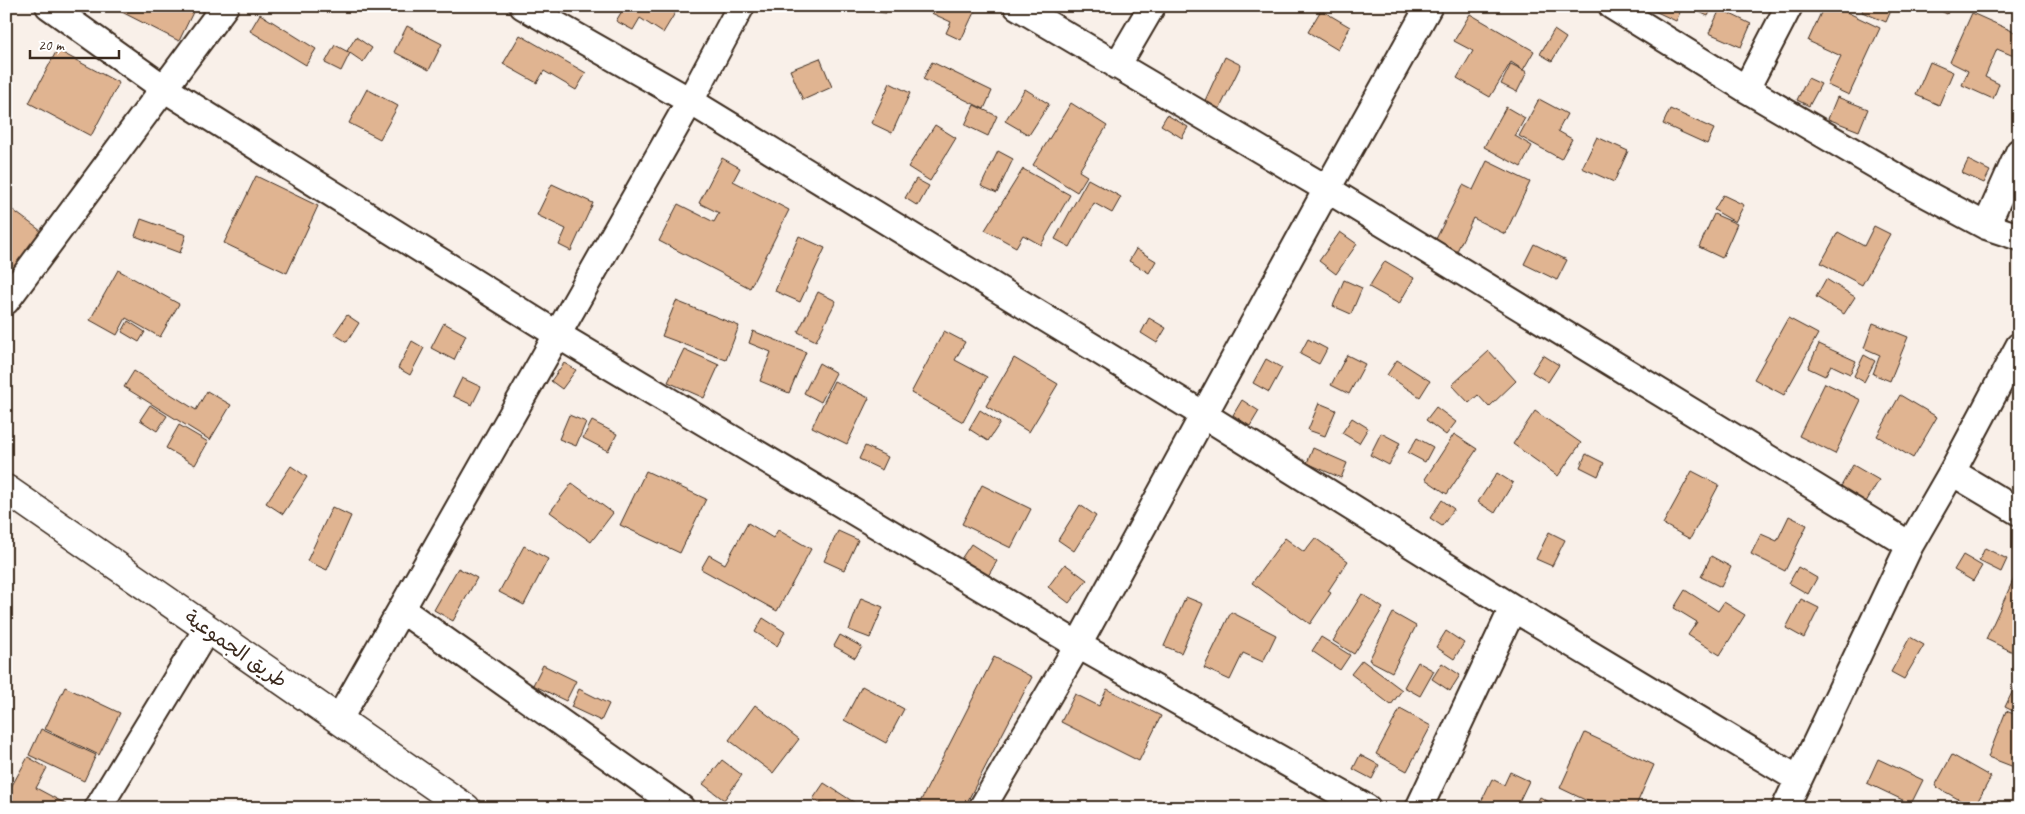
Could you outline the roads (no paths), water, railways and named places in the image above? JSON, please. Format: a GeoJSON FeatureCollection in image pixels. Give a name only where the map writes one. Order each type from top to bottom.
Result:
{"type":"FeatureCollection","features":[{"type":"Feature","properties":{"kind":"main road","name":"طريق الجموعية"},"geometry":{"type":"LineString","coordinates":[[6,489],[466,808]]}},
{"type":"Feature","properties":{"kind":"street"},"geometry":{"type":"LineString","coordinates":[[49,6],[165,89],[558,335],[1078,645],[1366,808]]}},
{"type":"Feature","properties":{"kind":"street"},"geometry":{"type":"LineString","coordinates":[[6,301],[225,6]]}},
{"type":"Feature","properties":{"kind":"street"},"geometry":{"type":"LineString","coordinates":[[524,6],[690,101],[1204,415],[1513,608],[1798,779]]}},
{"type":"Feature","properties":{"kind":"street"},"geometry":{"type":"LineString","coordinates":[[339,720],[690,101],[741,6]]}},
{"type":"Feature","properties":{"kind":"street"},"geometry":{"type":"LineString","coordinates":[[1017,6],[1326,189],[1910,545]]}},
{"type":"Feature","properties":{"kind":"street"},"geometry":{"type":"LineString","coordinates":[[1117,66],[1152,6]]}},
{"type":"Feature","properties":{"kind":"street"},"geometry":{"type":"LineString","coordinates":[[982,808],[1078,645],[1326,189],[1429,6]]}},
{"type":"Feature","properties":{"kind":"street"},"geometry":{"type":"LineString","coordinates":[[1612,6],[1746,89],[1915,188],[1986,226],[2019,237]]}},
{"type":"Feature","properties":{"kind":"street"},"geometry":{"type":"LineString","coordinates":[[1746,89],[1789,6]]}},
{"type":"Feature","properties":{"kind":"street"},"geometry":{"type":"LineString","coordinates":[[1986,226],[2019,152]]}},
{"type":"Feature","properties":{"kind":"street"},"geometry":{"type":"LineString","coordinates":[[1785,808],[1910,545],[1952,472],[2019,346]]}},
{"type":"Feature","properties":{"kind":"street"},"geometry":{"type":"LineString","coordinates":[[1952,472],[2019,512]]}},
{"type":"Feature","properties":{"kind":"street"},"geometry":{"type":"LineString","coordinates":[[1420,808],[1513,608]]}},
{"type":"Feature","properties":{"kind":"street"},"geometry":{"type":"LineString","coordinates":[[402,610],[681,808]]}},
{"type":"Feature","properties":{"kind":"street"},"geometry":{"type":"LineString","coordinates":[[98,808],[207,628]]}}]}
